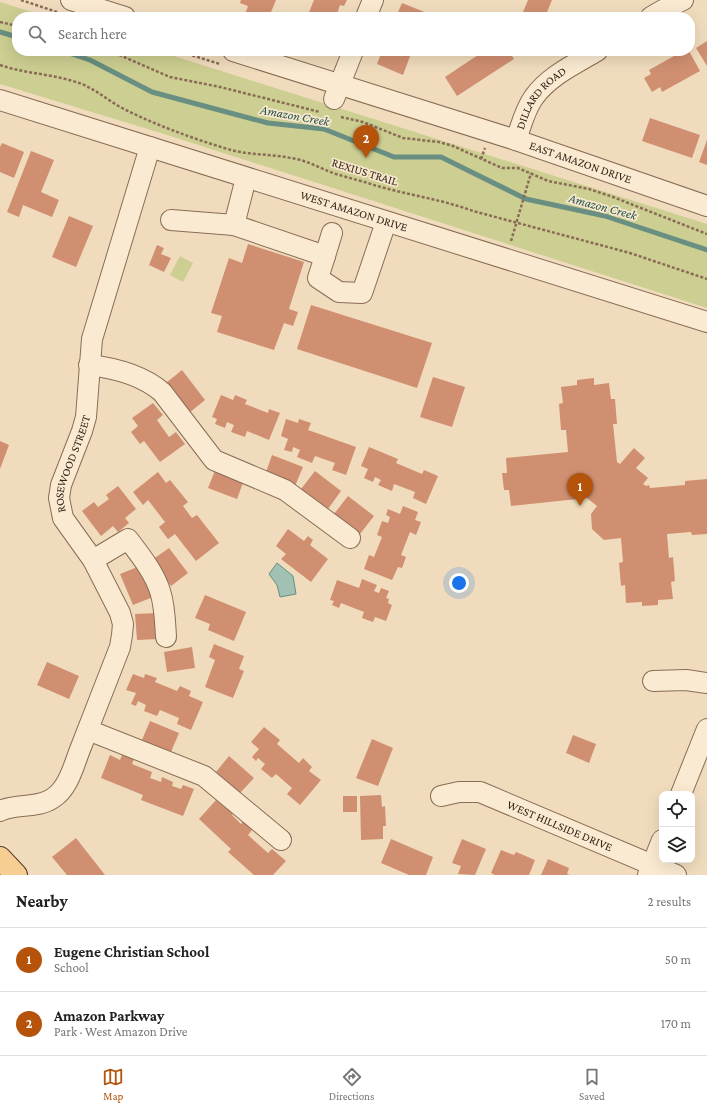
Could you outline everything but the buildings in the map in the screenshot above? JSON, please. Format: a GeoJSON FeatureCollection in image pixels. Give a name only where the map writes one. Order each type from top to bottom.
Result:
{"type":"FeatureCollection","features":[{"type":"Feature","properties":{"kind":"main road"},"geometry":{"type":"LineString","coordinates":[[0,858],[16,875]]}},
{"type":"Feature","properties":{"kind":"street"},"geometry":{"type":"LineString","coordinates":[[368,12],[373,0]]}},
{"type":"Feature","properties":{"kind":"street"},"geometry":{"type":"LineString","coordinates":[[657,9],[683,0]]}},
{"type":"Feature","properties":{"kind":"street"},"geometry":{"type":"LineString","coordinates":[[65,6],[98,12]]}},
{"type":"Feature","properties":{"kind":"street","name":"EAST AMAZON DRIVE"},"geometry":{"type":"LineString","coordinates":[[243,56],[334,103],[516,140],[707,206]]}},
{"type":"Feature","properties":{"kind":"street"},"geometry":{"type":"LineString","coordinates":[[334,103],[350,56]]}},
{"type":"Feature","properties":{"kind":"street","name":"DILLARD ROAD"},"geometry":{"type":"LineString","coordinates":[[516,140],[528,107],[534,97],[554,78],[588,56]]}},
{"type":"Feature","properties":{"kind":"street","name":"WEST AMAZON DRIVE"},"geometry":{"type":"LineString","coordinates":[[0,100],[707,322]]}},
{"type":"Feature","properties":{"kind":"street","name":"ROSEWOOD STREET"},"geometry":{"type":"LineString","coordinates":[[0,811],[45,803],[54,798],[61,790],[67,780],[88,730],[120,647],[123,624],[116,604],[93,560],[63,518],[59,498],[61,486],[86,417],[92,339],[150,147]]}},
{"type":"Feature","properties":{"kind":"street"},"geometry":{"type":"LineString","coordinates":[[234,225],[246,178]]}},
{"type":"Feature","properties":{"kind":"street"},"geometry":{"type":"LineString","coordinates":[[171,220],[234,225],[325,256]]}},
{"type":"Feature","properties":{"kind":"street"},"geometry":{"type":"LineString","coordinates":[[332,234],[318,278],[339,292],[362,292],[386,222]]}},
{"type":"Feature","properties":{"kind":"street"},"geometry":{"type":"LineString","coordinates":[[89,365],[111,368],[144,380],[153,385],[162,392],[214,460],[286,490],[350,538]]}},
{"type":"Feature","properties":{"kind":"street"},"geometry":{"type":"LineString","coordinates":[[93,560],[128,539],[155,578],[164,609],[166,637]]}},
{"type":"Feature","properties":{"kind":"street"},"geometry":{"type":"LineString","coordinates":[[653,681],[686,680],[707,683]]}},
{"type":"Feature","properties":{"kind":"street"},"geometry":{"type":"LineString","coordinates":[[682,791],[707,729]]}},
{"type":"Feature","properties":{"kind":"street"},"geometry":{"type":"LineString","coordinates":[[88,730],[204,776],[280,840]]}},
{"type":"Feature","properties":{"kind":"street","name":"WEST HILLSIDE DRIVE"},"geometry":{"type":"LineString","coordinates":[[441,796],[459,792],[480,792],[650,870],[676,875]]}},
{"type":"Feature","properties":{"kind":"street"},"geometry":{"type":"LineString","coordinates":[[650,870],[659,848]]}},
{"type":"Feature","properties":{"kind":"path"},"geometry":{"type":"LineString","coordinates":[[21,0],[65,6]]}},
{"type":"Feature","properties":{"kind":"path"},"geometry":{"type":"LineString","coordinates":[[0,22],[12,25]]}},
{"type":"Feature","properties":{"kind":"path"},"geometry":{"type":"LineString","coordinates":[[122,56],[170,77],[220,87],[334,103],[363,122],[403,138],[439,142],[453,146],[502,168],[518,168],[531,172],[548,181],[578,186],[613,197],[707,234]]}},
{"type":"Feature","properties":{"kind":"path","name":"REXIUS TRAIL"},"geometry":{"type":"LineString","coordinates":[[0,65],[30,73],[61,77],[81,83],[98,91],[122,108],[200,141],[233,150],[303,161],[336,174],[376,186],[453,203],[473,211],[630,253],[707,279]]}},
{"type":"Feature","properties":{"kind":"path"},"geometry":{"type":"LineString","coordinates":[[521,209],[531,172]]}},
{"type":"Feature","properties":{"kind":"green space"},"geometry":{"type":"Polygon","coordinates":[[[0,2],[32,12],[12,12],[12,56],[174,56],[707,224],[707,308],[164,134],[0,84],[0,2]]]}},
{"type":"Feature","properties":{"kind":"green space"},"geometry":{"type":"Polygon","coordinates":[[[180,256],[193,263],[183,282],[170,275],[180,256]]]}},
{"type":"Feature","properties":{"kind":"shaded area"},"geometry":{"type":"Polygon","coordinates":[[[277,563],[293,576],[296,594],[280,597],[277,585],[269,574],[277,563]]]}},
{"type":"Feature","properties":{"kind":"waterway","name":"Amazon Creek"},"geometry":{"type":"LineString","coordinates":[[0,32],[12,36]]}},
{"type":"Feature","properties":{"kind":"waterway","name":"Amazon Creek"},"geometry":{"type":"LineString","coordinates":[[78,56],[90,60],[152,92],[268,123],[324,129],[394,157],[441,157],[526,199],[605,216],[707,250]]}},
{"type":"Feature","properties":{"kind":"place","name":"Amazon Parkway"},"geometry":{"type":"Point","coordinates":[366,158]}},
{"type":"Feature","properties":{"kind":"place","name":"Eugene Christian School"},"geometry":{"type":"Point","coordinates":[580,506]}}]}
